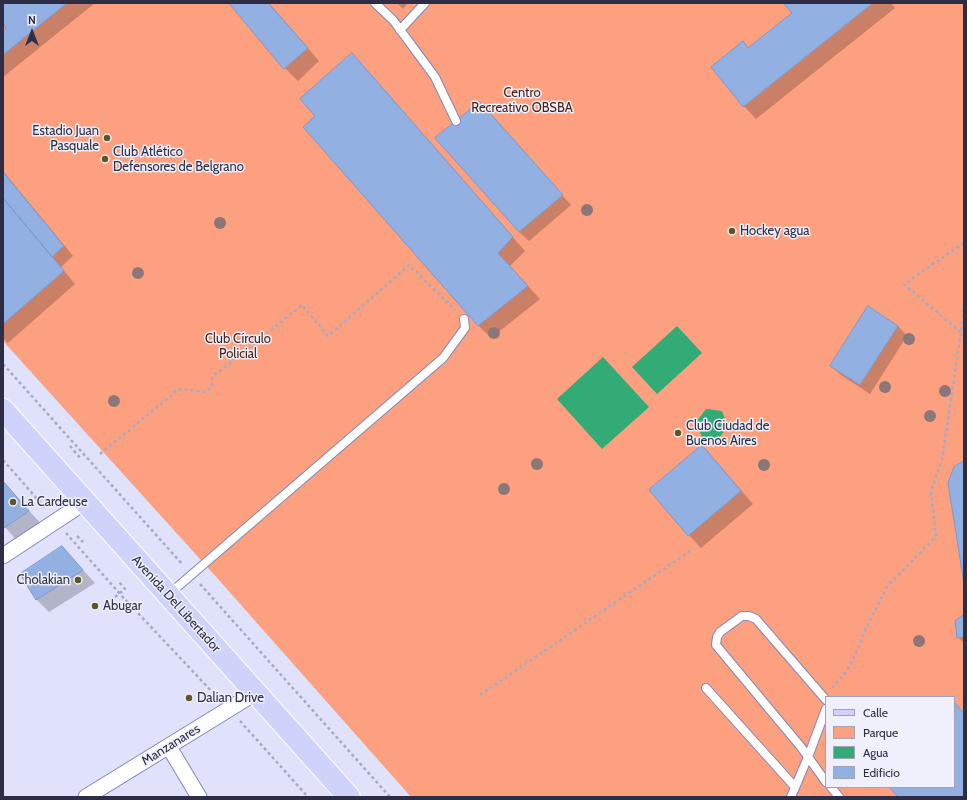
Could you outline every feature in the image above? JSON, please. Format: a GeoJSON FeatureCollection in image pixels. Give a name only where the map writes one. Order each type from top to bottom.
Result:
{"type":"FeatureCollection","features":[{"type":"Feature","properties":{"kind":"main road","name":"Avenida Del Libertador"},"geometry":{"type":"LineString","coordinates":[[3,410],[349,797]]}},
{"type":"Feature","properties":{"kind":"street"},"geometry":{"type":"LineString","coordinates":[[3,556],[85,502]]}},
{"type":"Feature","properties":{"kind":"street","name":"Manzanares"},"geometry":{"type":"LineString","coordinates":[[86,797],[255,693]]}},
{"type":"Feature","properties":{"kind":"street"},"geometry":{"type":"LineString","coordinates":[[168,747],[199,797]]}},
{"type":"Feature","properties":{"kind":"lane"},"geometry":{"type":"LineString","coordinates":[[375,3],[392,20],[435,77],[456,121]]}},
{"type":"Feature","properties":{"kind":"lane"},"geometry":{"type":"LineString","coordinates":[[400,30],[425,3]]}},
{"type":"Feature","properties":{"kind":"lane"},"geometry":{"type":"LineString","coordinates":[[168,595],[443,358],[465,328],[464,319]]}},
{"type":"Feature","properties":{"kind":"lane"},"geometry":{"type":"LineString","coordinates":[[825,698],[756,619],[749,616],[742,616],[720,632],[717,637],[716,645],[808,757],[825,781]]}},
{"type":"Feature","properties":{"kind":"lane"},"geometry":{"type":"LineString","coordinates":[[706,688],[795,787]]}},
{"type":"Feature","properties":{"kind":"lane"},"geometry":{"type":"LineString","coordinates":[[791,797],[825,712]]}},
{"type":"Feature","properties":{"kind":"lane"},"geometry":{"type":"LineString","coordinates":[[832,788],[839,797]]}},
{"type":"Feature","properties":{"kind":"path"},"geometry":{"type":"LineString","coordinates":[[963,334],[904,284],[964,243]]}},
{"type":"Feature","properties":{"kind":"path"},"geometry":{"type":"LineString","coordinates":[[100,454],[179,389],[206,392],[212,386],[212,377],[302,305],[328,336],[409,265],[464,319]]}},
{"type":"Feature","properties":{"kind":"path"},"geometry":{"type":"LineString","coordinates":[[827,696],[829,691],[846,672],[855,656],[866,628],[887,587],[936,536],[932,490],[942,460],[963,334],[964,302]]}},
{"type":"Feature","properties":{"kind":"path"},"geometry":{"type":"LineString","coordinates":[[70,446],[81,459]]}},
{"type":"Feature","properties":{"kind":"path"},"geometry":{"type":"LineString","coordinates":[[3,460],[120,594],[308,797]]}},
{"type":"Feature","properties":{"kind":"path"},"geometry":{"type":"LineString","coordinates":[[77,536],[83,542]]}},
{"type":"Feature","properties":{"kind":"path"},"geometry":{"type":"LineString","coordinates":[[480,696],[693,549]]}},
{"type":"Feature","properties":{"kind":"path"},"geometry":{"type":"LineString","coordinates":[[115,597],[125,589],[119,582]]}},
{"type":"Feature","properties":{"kind":"green space","name":"Club Ciudad de Buenos Aires"},"geometry":{"type":"Polygon","coordinates":[[[3,3],[964,3],[964,797],[411,797],[218,579],[3,341],[3,3]]]}},
{"type":"Feature","properties":{"kind":"water"},"geometry":{"type":"Polygon","coordinates":[[[677,326],[702,353],[657,394],[632,367],[677,326]]]}},
{"type":"Feature","properties":{"kind":"water"},"geometry":{"type":"Polygon","coordinates":[[[603,357],[649,407],[602,449],[557,399],[603,357]]]}},
{"type":"Feature","properties":{"kind":"water"},"geometry":{"type":"Polygon","coordinates":[[[706,409],[722,411],[728,427],[718,439],[702,437],[696,422],[706,409]]]}},
{"type":"Feature","properties":{"kind":"building"},"geometry":{"type":"Polygon","coordinates":[[[3,3],[67,3],[3,55],[3,31],[6,28],[3,23],[3,3]]]}},
{"type":"Feature","properties":{"kind":"building"},"geometry":{"type":"Polygon","coordinates":[[[229,3],[268,3],[308,48],[284,69],[229,3]]]}},
{"type":"Feature","properties":{"kind":"building"},"geometry":{"type":"Polygon","coordinates":[[[873,3],[743,107],[711,67],[743,41],[748,48],[792,13],[784,4],[873,3]]]}},
{"type":"Feature","properties":{"kind":"building"},"geometry":{"type":"Polygon","coordinates":[[[352,53],[513,237],[498,253],[528,286],[478,326],[303,127],[315,116],[300,99],[352,53]]]}},
{"type":"Feature","properties":{"kind":"building"},"geometry":{"type":"Polygon","coordinates":[[[480,102],[563,195],[519,232],[435,138],[480,102]]]}},
{"type":"Feature","properties":{"kind":"building"},"geometry":{"type":"Polygon","coordinates":[[[3,172],[64,246],[52,257],[3,198],[3,172]]]}},
{"type":"Feature","properties":{"kind":"building"},"geometry":{"type":"Polygon","coordinates":[[[3,198],[64,271],[3,324],[3,198]]]}},
{"type":"Feature","properties":{"kind":"building"},"geometry":{"type":"Polygon","coordinates":[[[868,306],[898,326],[860,385],[830,366],[868,306]]]}},
{"type":"Feature","properties":{"kind":"building"},"geometry":{"type":"Polygon","coordinates":[[[702,445],[741,491],[688,536],[649,490],[702,445]]]}},
{"type":"Feature","properties":{"kind":"building"},"geometry":{"type":"Polygon","coordinates":[[[964,461],[964,584],[948,483],[954,467],[964,461]]]}},
{"type":"Feature","properties":{"kind":"building"},"geometry":{"type":"Polygon","coordinates":[[[3,481],[29,511],[4,528],[3,527],[3,481]]]}},
{"type":"Feature","properties":{"kind":"building"},"geometry":{"type":"Polygon","coordinates":[[[62,546],[83,570],[36,600],[20,574],[62,546]]]}},
{"type":"Feature","properties":{"kind":"building"},"geometry":{"type":"Polygon","coordinates":[[[964,615],[964,637],[957,638],[955,621],[964,615]]]}},
{"type":"Feature","properties":{"kind":"building"},"geometry":{"type":"Polygon","coordinates":[[[955,703],[964,713],[964,797],[898,797],[890,788],[955,788],[955,703]]]}},
{"type":"Feature","properties":{"kind":"place","name":"Estadio Juan Pasquale"},"geometry":{"type":"Point","coordinates":[107,138]}},
{"type":"Feature","properties":{"kind":"place","name":"Club Atlético Defensores de Belgrano"},"geometry":{"type":"Point","coordinates":[105,159]}},
{"type":"Feature","properties":{"kind":"place","name":"Hockey agua"},"geometry":{"type":"Point","coordinates":[732,231]}},
{"type":"Feature","properties":{"kind":"place","name":"Club Ciudad de Buenos Aires"},"geometry":{"type":"Point","coordinates":[678,433]}},
{"type":"Feature","properties":{"kind":"place","name":"La Cardeuse"},"geometry":{"type":"Point","coordinates":[13,502]}},
{"type":"Feature","properties":{"kind":"place","name":"Cholakian"},"geometry":{"type":"Point","coordinates":[78,580]}},
{"type":"Feature","properties":{"kind":"place","name":"Abugar"},"geometry":{"type":"Point","coordinates":[95,606]}},
{"type":"Feature","properties":{"kind":"place","name":"Dalian Drive"},"geometry":{"type":"Point","coordinates":[189,698]}},
{"type":"Feature","properties":{"kind":"park label","name":"Centro Recreativo OBSBA"},"geometry":{"type":"Point","coordinates":[522,100]}},
{"type":"Feature","properties":{"kind":"park label","name":"Club Círculo Policial"},"geometry":{"type":"Point","coordinates":[238,346]}}]}
